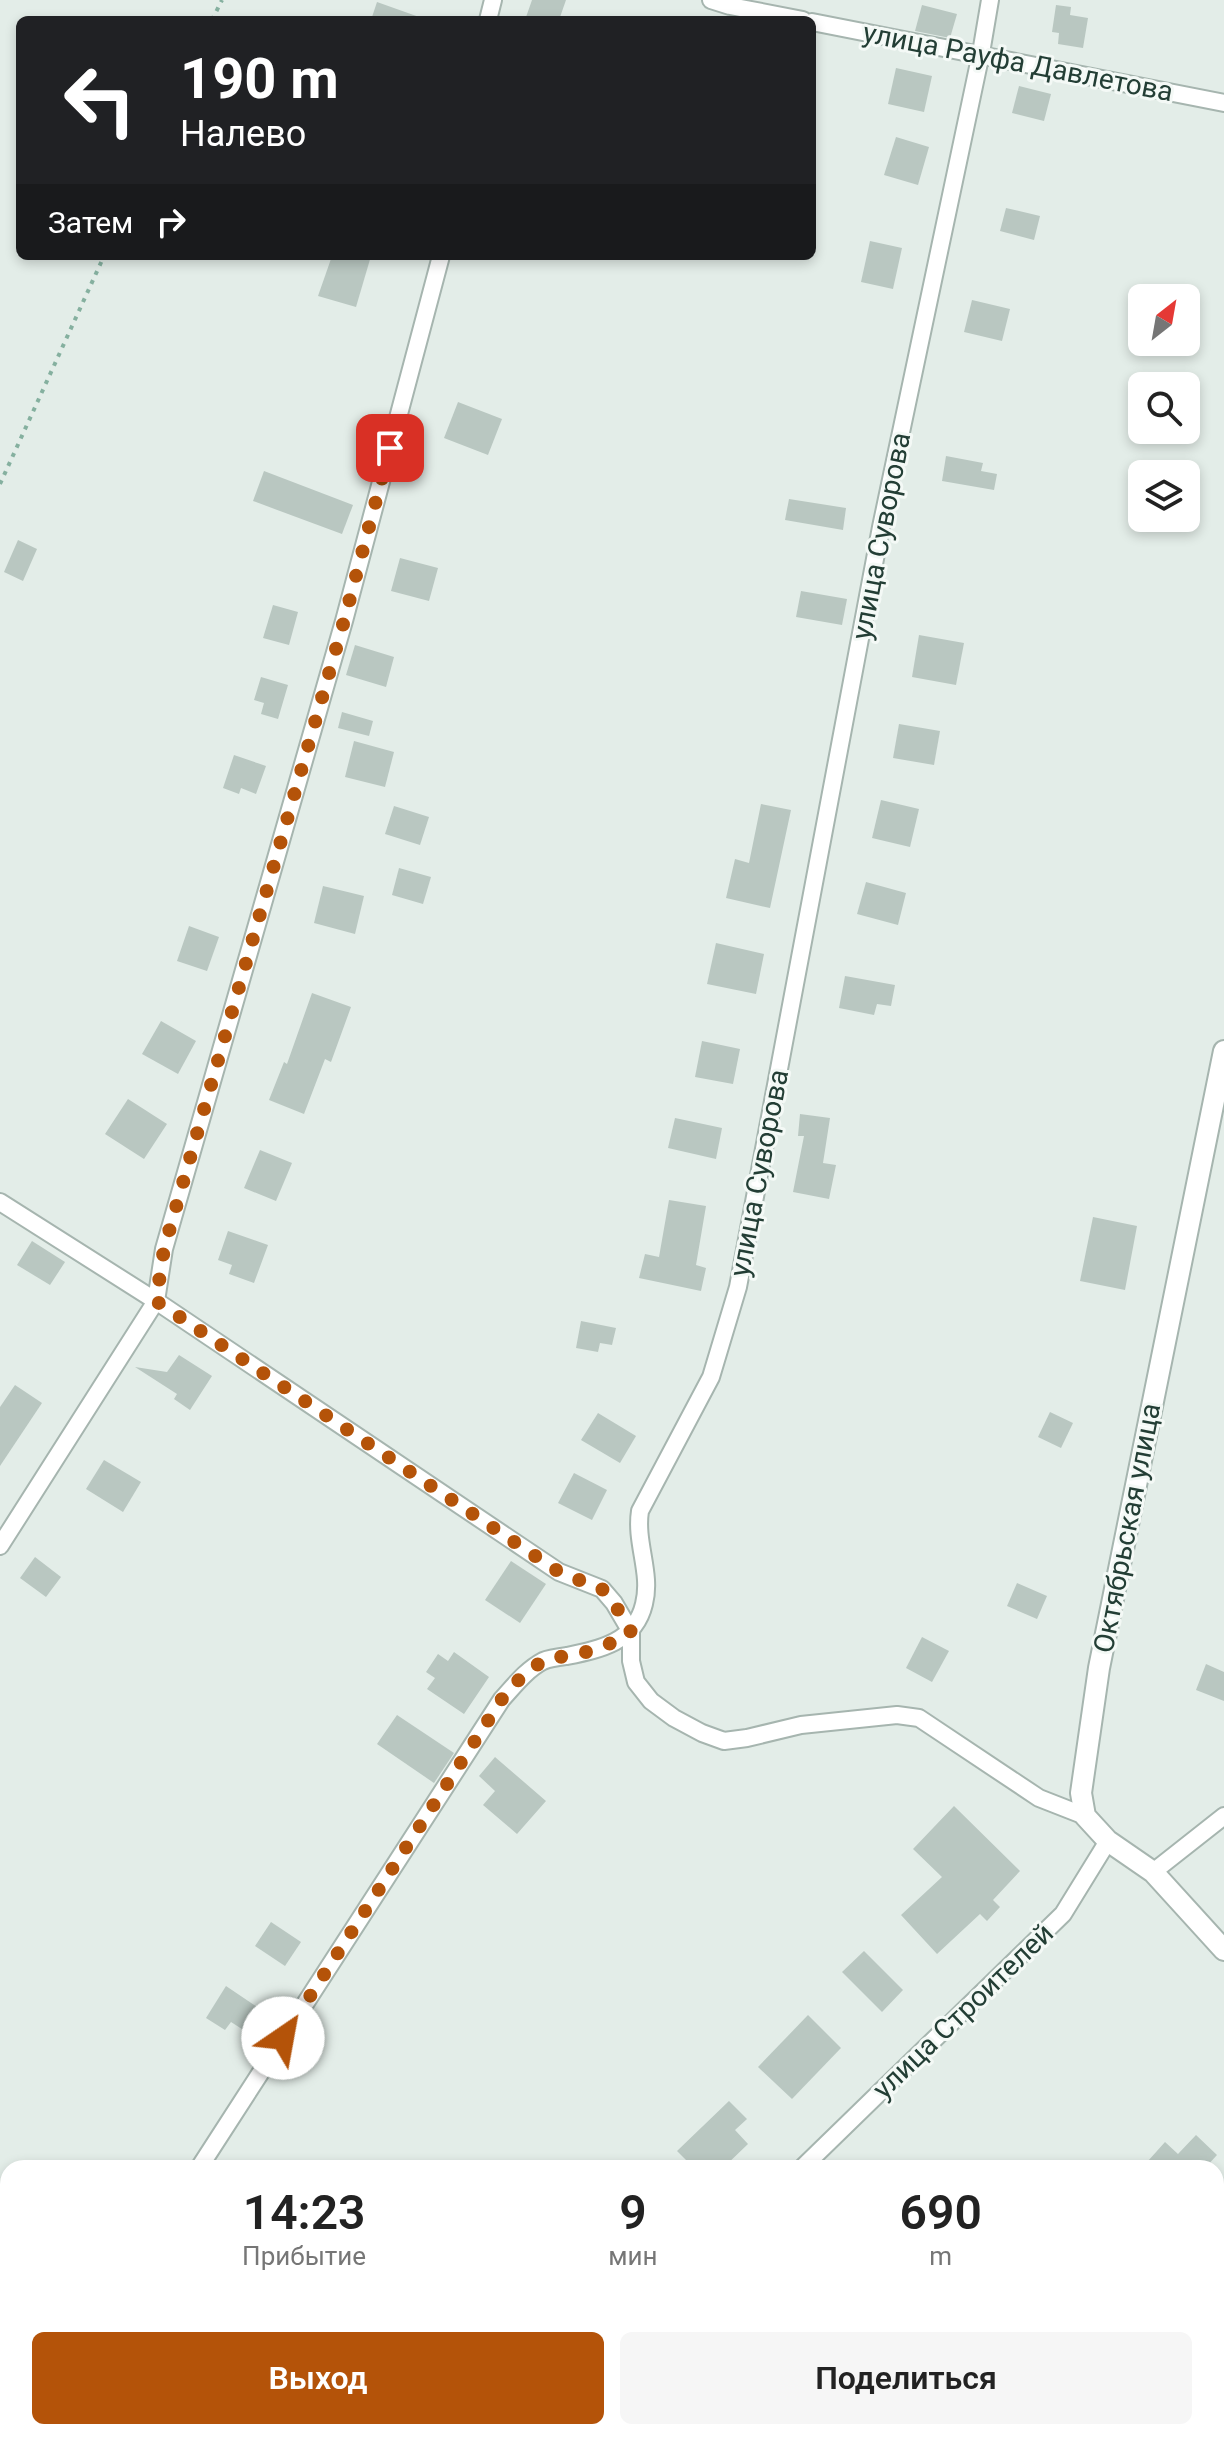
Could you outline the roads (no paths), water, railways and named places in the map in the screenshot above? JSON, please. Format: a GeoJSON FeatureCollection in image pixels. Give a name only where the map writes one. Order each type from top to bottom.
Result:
{"type":"FeatureCollection","features":[{"type":"Feature","properties":{"kind":"street"},"geometry":{"type":"LineString","coordinates":[[711,0],[782,16]]}},
{"type":"Feature","properties":{"kind":"street","name":"улица Суворова"},"geometry":{"type":"LineString","coordinates":[[631,1632],[639,1620],[647,1592],[637,1527],[640,1511],[711,1377],[738,1287],[881,527],[990,0]]}},
{"type":"Feature","properties":{"kind":"street","name":"улица Рауфа Давлетова"},"geometry":{"type":"LineString","coordinates":[[816,23],[1224,103]]}},
{"type":"Feature","properties":{"kind":"street"},"geometry":{"type":"LineString","coordinates":[[0,1546],[156,1301],[164,1249],[344,621],[440,260]]}},
{"type":"Feature","properties":{"kind":"street","name":"Октябрьская улица"},"geometry":{"type":"LineString","coordinates":[[1085,1816],[1081,1793],[1099,1668],[1216,1129],[1224,1051]]}},
{"type":"Feature","properties":{"kind":"street"},"geometry":{"type":"LineString","coordinates":[[0,1202],[156,1301],[559,1572],[602,1589],[631,1632],[631,1661],[636,1682],[651,1701],[674,1718],[724,1741],[801,1725],[885,1716],[919,1718],[1039,1798],[1085,1816],[1108,1841],[1153,1872],[1224,1950]]}},
{"type":"Feature","properties":{"kind":"street"},"geometry":{"type":"LineString","coordinates":[[204,2160],[502,1699],[523,1675],[544,1660],[586,1652],[631,1632]]}},
{"type":"Feature","properties":{"kind":"street"},"geometry":{"type":"LineString","coordinates":[[1153,1872],[1224,1816]]}},
{"type":"Feature","properties":{"kind":"street","name":"улица Строителей"},"geometry":{"type":"LineString","coordinates":[[810,2160],[1063,1914],[1108,1841]]}}]}
